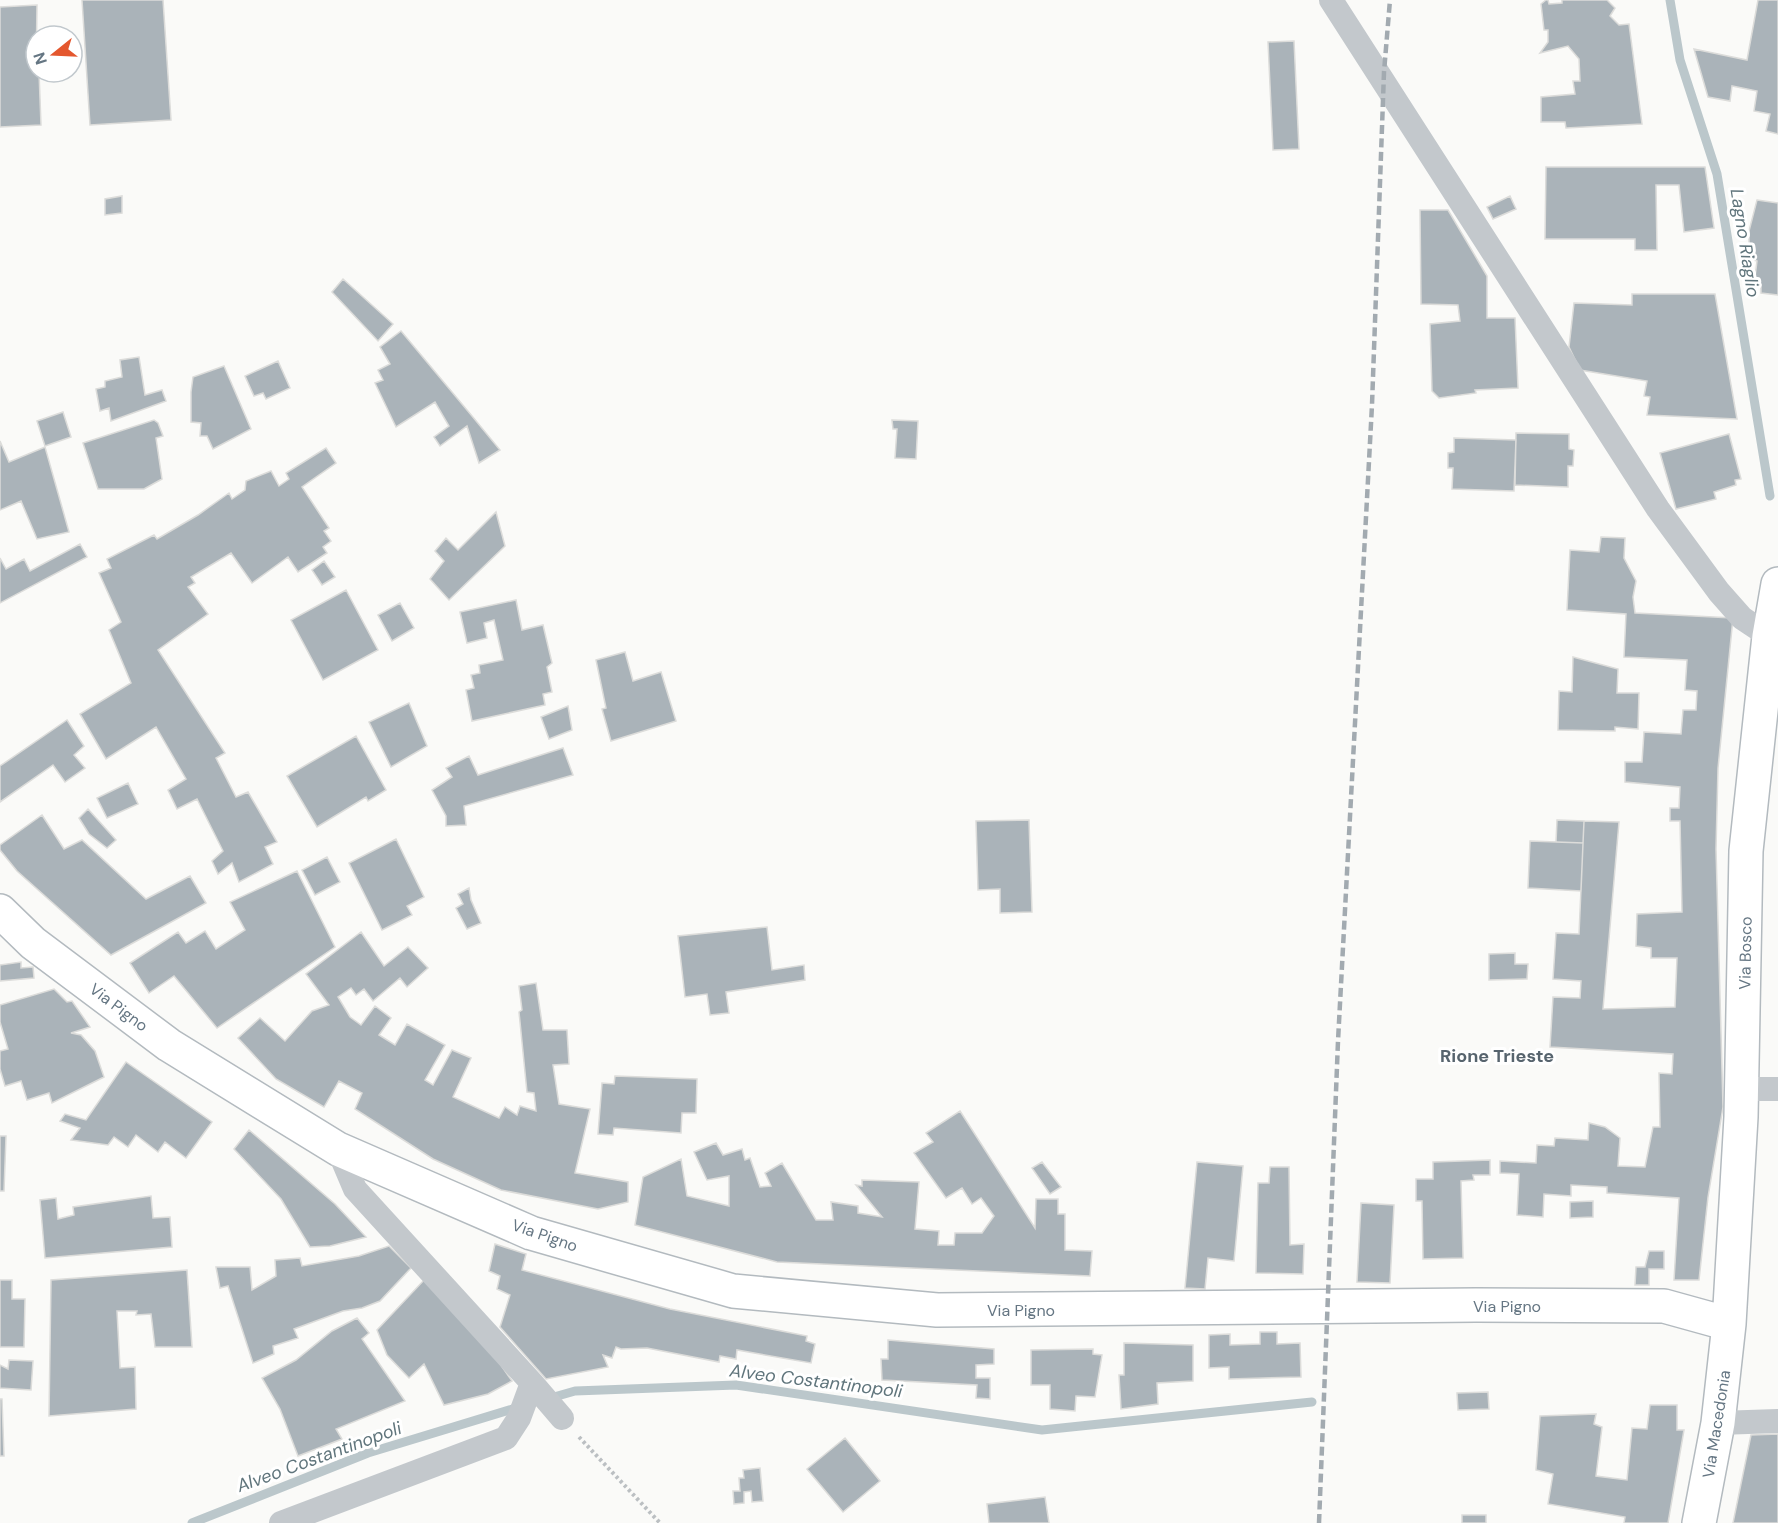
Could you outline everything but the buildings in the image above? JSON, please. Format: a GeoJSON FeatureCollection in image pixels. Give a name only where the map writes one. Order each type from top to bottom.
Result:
{"type":"FeatureCollection","features":[{"type":"Feature","properties":{"kind":"street"},"geometry":{"type":"LineString","coordinates":[[1331,0],[1658,509],[1719,592],[1742,618],[1769,636]]}},
{"type":"Feature","properties":{"kind":"street"},"geometry":{"type":"LineString","coordinates":[[1351,30],[1353,0]]}},
{"type":"Feature","properties":{"kind":"street","name":"Via Bosco"},"geometry":{"type":"LineString","coordinates":[[1729,1324],[1742,1089],[1746,851],[1769,636],[1778,584]]}},
{"type":"Feature","properties":{"kind":"street","name":"Via Pigno"},"geometry":{"type":"LineString","coordinates":[[0,911],[33,943],[169,1045],[338,1149],[531,1233],[733,1291],[937,1310],[1476,1305],[1664,1306],[1729,1324]]}},
{"type":"Feature","properties":{"kind":"street"},"geometry":{"type":"LineString","coordinates":[[1742,1089],[1778,1089]]}},
{"type":"Feature","properties":{"kind":"street"},"geometry":{"type":"LineString","coordinates":[[338,1149],[355,1189],[562,1418]]}},
{"type":"Feature","properties":{"kind":"street","name":"Via Macedonia"},"geometry":{"type":"LineString","coordinates":[[1699,1523],[1718,1423],[1729,1324]]}},
{"type":"Feature","properties":{"kind":"street"},"geometry":{"type":"LineString","coordinates":[[281,1523],[506,1438],[519,1418],[532,1383]]}},
{"type":"Feature","properties":{"kind":"street"},"geometry":{"type":"LineString","coordinates":[[1718,1423],[1778,1422]]}},
{"type":"Feature","properties":{"kind":"path"},"geometry":{"type":"LineString","coordinates":[[562,1418],[660,1523]]}},
{"type":"Feature","properties":{"kind":"waterway","name":"Lagno Riaglio"},"geometry":{"type":"LineString","coordinates":[[1670,0],[1680,60],[1717,174],[1770,496]]}},
{"type":"Feature","properties":{"kind":"waterway","name":"Alveo Costantinopoli"},"geometry":{"type":"LineString","coordinates":[[547,1399],[575,1391],[736,1385],[1042,1430],[1312,1402]]}},
{"type":"Feature","properties":{"kind":"waterway","name":"Alveo Costantinopoli"},"geometry":{"type":"LineString","coordinates":[[192,1523],[368,1453],[519,1407]]}},
{"type":"Feature","properties":{"kind":"railway"},"geometry":{"type":"LineString","coordinates":[[1319,1523],[1338,1041],[1372,405],[1384,72],[1390,0]]}},
{"type":"Feature","properties":{"kind":"district","name":"Rione Trieste"},"geometry":{"type":"Point","coordinates":[1497,1056]}}]}
